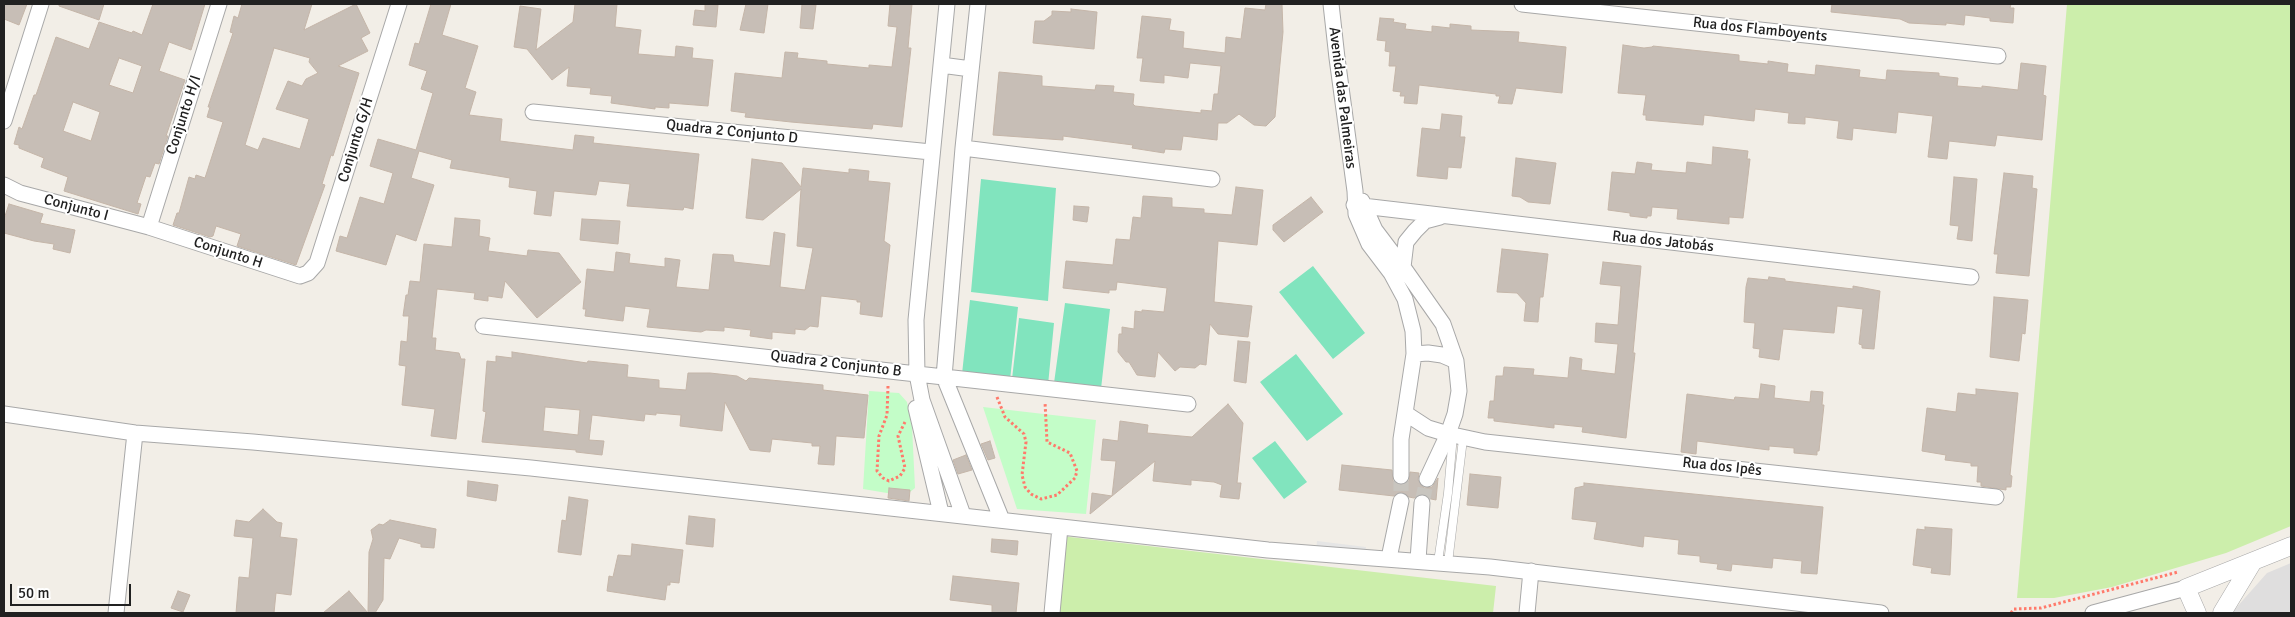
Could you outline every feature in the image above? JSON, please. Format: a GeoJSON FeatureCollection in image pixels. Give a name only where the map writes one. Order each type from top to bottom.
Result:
{"type":"FeatureCollection","features":[{"type":"Feature","properties":{"kind":"street"},"geometry":{"type":"LineString","coordinates":[[4,121],[42,4]]}},
{"type":"Feature","properties":{"kind":"street","name":"Conjunto H/I"},"geometry":{"type":"LineString","coordinates":[[149,227],[219,4]]}},
{"type":"Feature","properties":{"kind":"street","name":"Conjunto G/H"},"geometry":{"type":"LineString","coordinates":[[308,273],[318,263],[398,4]]}},
{"type":"Feature","properties":{"kind":"street"},"geometry":{"type":"LineString","coordinates":[[941,513],[916,411],[915,374],[916,320],[947,4]]}},
{"type":"Feature","properties":{"kind":"street"},"geometry":{"type":"LineString","coordinates":[[978,4],[963,148],[944,377],[1002,520]]}},
{"type":"Feature","properties":{"kind":"street","name":"Avenida das Palmeiras"},"geometry":{"type":"LineString","coordinates":[[1331,4],[1336,58],[1360,206],[1369,244],[1391,273],[1405,300],[1413,331],[1414,354],[1401,439],[1401,476]]}},
{"type":"Feature","properties":{"kind":"street","name":"Rua dos Flamboyents"},"geometry":{"type":"LineString","coordinates":[[1522,4],[1998,56]]}},
{"type":"Feature","properties":{"kind":"street"},"geometry":{"type":"LineString","coordinates":[[941,65],[971,69]]}},
{"type":"Feature","properties":{"kind":"street","name":"Quadra 2 Conjunto D"},"geometry":{"type":"LineString","coordinates":[[533,112],[931,152]]}},
{"type":"Feature","properties":{"kind":"street"},"geometry":{"type":"LineString","coordinates":[[963,148],[1212,179]]}},
{"type":"Feature","properties":{"kind":"street","name":"Conjunto I"},"geometry":{"type":"LineString","coordinates":[[4,185],[20,193],[149,227]]}},
{"type":"Feature","properties":{"kind":"street"},"geometry":{"type":"LineString","coordinates":[[1360,206],[1426,221]]}},
{"type":"Feature","properties":{"kind":"street","name":"Avenida das Palmeiras"},"geometry":{"type":"LineString","coordinates":[[1360,206],[1442,324],[1456,361],[1459,391],[1455,414],[1455,436],[1427,479]]}},
{"type":"Feature","properties":{"kind":"street","name":"Rua dos Jatobás"},"geometry":{"type":"LineString","coordinates":[[1360,206],[1971,277]]}},
{"type":"Feature","properties":{"kind":"street"},"geometry":{"type":"LineString","coordinates":[[1403,266],[1406,242],[1414,231],[1426,221],[1442,217]]}},
{"type":"Feature","properties":{"kind":"street","name":"Conjunto H"},"geometry":{"type":"LineString","coordinates":[[149,227],[300,276],[308,273]]}},
{"type":"Feature","properties":{"kind":"street","name":"Quadra 2 Conjunto B"},"geometry":{"type":"LineString","coordinates":[[483,326],[1188,404]]}},
{"type":"Feature","properties":{"kind":"street"},"geometry":{"type":"LineString","coordinates":[[1414,354],[1442,355],[1456,361]]}},
{"type":"Feature","properties":{"kind":"street"},"geometry":{"type":"LineString","coordinates":[[915,374],[922,400],[963,515]]}},
{"type":"Feature","properties":{"kind":"street"},"geometry":{"type":"LineString","coordinates":[[1405,413],[1428,428],[1455,436]]}},
{"type":"Feature","properties":{"kind":"street"},"geometry":{"type":"LineString","coordinates":[[4,414],[135,433],[522,467],[1268,550],[1418,560],[1531,571],[1881,613]]}},
{"type":"Feature","properties":{"kind":"street"},"geometry":{"type":"LineString","coordinates":[[116,613],[135,433]]}},
{"type":"Feature","properties":{"kind":"street","name":"Rua dos Ipês"},"geometry":{"type":"LineString","coordinates":[[1455,436],[1996,497]]}},
{"type":"Feature","properties":{"kind":"street"},"geometry":{"type":"LineString","coordinates":[[1389,558],[1400,504],[1421,506],[1418,560]]}},
{"type":"Feature","properties":{"kind":"street"},"geometry":{"type":"LineString","coordinates":[[1052,613],[1060,527]]}},
{"type":"Feature","properties":{"kind":"street"},"geometry":{"type":"LineString","coordinates":[[2093,613],[2186,588],[2291,546]]}},
{"type":"Feature","properties":{"kind":"street"},"geometry":{"type":"LineString","coordinates":[[2221,612],[2252,563]]}},
{"type":"Feature","properties":{"kind":"street"},"geometry":{"type":"LineString","coordinates":[[1527,613],[1531,571]]}},
{"type":"Feature","properties":{"kind":"street"},"geometry":{"type":"LineString","coordinates":[[2186,588],[2197,613]]}},
{"type":"Feature","properties":{"kind":"lane"},"geometry":{"type":"LineString","coordinates":[[1443,562],[1455,436]]}},
{"type":"Feature","properties":{"kind":"path"},"geometry":{"type":"LineString","coordinates":[[889,370],[887,415],[879,436],[877,471],[882,478],[893,481],[900,476],[905,468],[898,436],[902,426],[916,411]]}},
{"type":"Feature","properties":{"kind":"path"},"geometry":{"type":"LineString","coordinates":[[991,383],[1006,417],[1024,434],[1026,442],[1022,475],[1024,487],[1031,494],[1041,499],[1057,495],[1075,478],[1077,471],[1070,452],[1047,442],[1045,388]]}},
{"type":"Feature","properties":{"kind":"path"},"geometry":{"type":"LineString","coordinates":[[2011,613],[2014,609],[2042,608],[2187,569]]}},
{"type":"Feature","properties":{"kind":"shaded area"},"geometry":{"type":"Polygon","coordinates":[[[1317,541],[1366,547],[1362,566],[1315,561],[1317,541]]]}},
{"type":"Feature","properties":{"kind":"shaded area"},"geometry":{"type":"Polygon","coordinates":[[[2291,563],[2291,613],[2226,613],[2236,608],[2267,573],[2291,563]]]}},
{"type":"Feature","properties":{"kind":"green space"},"geometry":{"type":"Polygon","coordinates":[[[2067,4],[2291,4],[2291,526],[2226,553],[2112,587],[2054,598],[2017,598],[2067,4]]]}},
{"type":"Feature","properties":{"kind":"green space"},"geometry":{"type":"Polygon","coordinates":[[[981,179],[1056,188],[1048,301],[971,292],[981,179]]]}},
{"type":"Feature","properties":{"kind":"green space"},"geometry":{"type":"Polygon","coordinates":[[[1313,266],[1365,333],[1333,359],[1279,292],[1313,266]]]}},
{"type":"Feature","properties":{"kind":"green space"},"geometry":{"type":"Polygon","coordinates":[[[970,300],[1018,307],[1010,380],[962,374],[970,300]]]}},
{"type":"Feature","properties":{"kind":"green space"},"geometry":{"type":"Polygon","coordinates":[[[1065,303],[1110,309],[1101,389],[1054,383],[1065,303]]]}},
{"type":"Feature","properties":{"kind":"green space"},"geometry":{"type":"Polygon","coordinates":[[[1019,318],[1054,323],[1048,385],[1012,379],[1019,318]]]}},
{"type":"Feature","properties":{"kind":"green space"},"geometry":{"type":"Polygon","coordinates":[[[1296,354],[1343,414],[1307,441],[1260,382],[1296,354]]]}},
{"type":"Feature","properties":{"kind":"green space"},"geometry":{"type":"Polygon","coordinates":[[[869,391],[899,393],[907,402],[912,426],[915,488],[905,496],[863,489],[869,391]]]}},
{"type":"Feature","properties":{"kind":"green space"},"geometry":{"type":"Polygon","coordinates":[[[983,407],[1096,420],[1086,514],[1017,509],[983,407]]]}},
{"type":"Feature","properties":{"kind":"green space"},"geometry":{"type":"Polygon","coordinates":[[[1275,441],[1307,482],[1284,499],[1252,458],[1275,441]]]}},
{"type":"Feature","properties":{"kind":"green space"},"geometry":{"type":"Polygon","coordinates":[[[1061,536],[1496,586],[1493,613],[1054,613],[1061,536]]]}},
{"type":"Feature","properties":{"kind":"building"},"geometry":{"type":"Polygon","coordinates":[[[4,4],[27,4],[19,25],[4,19],[4,4]]]}},
{"type":"Feature","properties":{"kind":"building"},"geometry":{"type":"Polygon","coordinates":[[[59,4],[104,4],[99,20],[59,6],[59,4]]]}},
{"type":"Feature","properties":{"kind":"building"},"geometry":{"type":"Polygon","coordinates":[[[153,4],[205,4],[191,50],[169,42],[159,71],[185,80],[166,136],[168,136],[159,164],[155,163],[150,177],[146,176],[137,203],[141,204],[138,214],[64,191],[68,177],[41,167],[44,158],[19,148],[19,145],[14,144],[19,127],[22,129],[34,95],[36,95],[56,37],[89,49],[99,22],[142,35],[153,4]],[[119,58],[109,85],[133,93],[142,66],[119,58]],[[73,102],[63,131],[91,141],[100,112],[73,102]]]}},
{"type":"Feature","properties":{"kind":"building"},"geometry":{"type":"Polygon","coordinates":[[[242,4],[312,4],[304,30],[356,4],[370,33],[361,38],[368,51],[338,66],[359,73],[333,156],[331,155],[322,184],[325,185],[296,265],[237,246],[241,234],[216,226],[213,236],[210,237],[173,225],[177,213],[179,213],[189,177],[195,179],[196,175],[205,178],[223,122],[207,117],[210,107],[208,107],[233,33],[230,32],[234,16],[238,18],[242,4]],[[274,48],[245,145],[258,150],[263,138],[300,149],[309,119],[276,109],[288,81],[302,86],[306,79],[318,73],[309,62],[310,58],[274,48]]]}},
{"type":"Feature","properties":{"kind":"building"},"geometry":{"type":"Polygon","coordinates":[[[431,4],[451,4],[442,35],[478,46],[465,88],[476,92],[469,115],[502,119],[500,141],[573,150],[575,135],[594,137],[593,143],[699,154],[693,209],[684,207],[683,210],[627,206],[630,184],[599,181],[596,195],[554,191],[551,216],[534,214],[537,191],[509,187],[510,178],[450,168],[452,160],[419,151],[411,178],[434,185],[416,241],[396,234],[386,265],[336,251],[340,236],[347,238],[360,197],[384,204],[393,173],[370,166],[378,139],[416,150],[433,93],[421,89],[427,71],[409,65],[415,43],[419,44],[431,4]]]}},
{"type":"Feature","properties":{"kind":"building"},"geometry":{"type":"Polygon","coordinates":[[[575,4],[617,4],[615,27],[641,30],[638,54],[675,57],[676,46],[693,48],[692,58],[713,60],[708,106],[669,103],[669,108],[655,107],[655,109],[611,103],[612,96],[590,94],[591,88],[567,86],[569,67],[552,80],[527,49],[514,47],[520,6],[541,9],[536,50],[573,22],[575,4]]]}},
{"type":"Feature","properties":{"kind":"building"},"geometry":{"type":"Polygon","coordinates":[[[705,4],[718,5],[716,27],[693,25],[695,10],[705,11],[705,4]]]}},
{"type":"Feature","properties":{"kind":"building"},"geometry":{"type":"Polygon","coordinates":[[[746,4],[768,4],[764,33],[740,30],[746,4]]]}},
{"type":"Feature","properties":{"kind":"building"},"geometry":{"type":"Polygon","coordinates":[[[802,4],[816,5],[813,29],[800,28],[802,4]]]}},
{"type":"Feature","properties":{"kind":"building"},"geometry":{"type":"Polygon","coordinates":[[[890,4],[912,4],[908,48],[911,48],[902,127],[873,124],[872,129],[791,122],[745,117],[746,113],[731,111],[735,73],[782,78],[785,52],[798,53],[797,58],[827,61],[827,64],[869,68],[869,65],[892,67],[897,27],[888,26],[890,4]]]}},
{"type":"Feature","properties":{"kind":"building"},"geometry":{"type":"Polygon","coordinates":[[[1266,4],[1282,4],[1283,32],[1275,117],[1266,126],[1254,125],[1239,114],[1227,123],[1218,123],[1217,140],[1183,136],[1181,150],[1165,149],[1164,153],[1132,148],[1133,145],[1063,136],[1063,140],[993,135],[999,72],[1042,76],[1042,86],[1095,90],[1096,85],[1114,86],[1113,92],[1134,94],[1133,104],[1135,106],[1201,113],[1201,110],[1212,111],[1214,94],[1218,94],[1221,66],[1190,63],[1188,78],[1164,75],[1164,83],[1140,81],[1143,58],[1137,58],[1142,16],[1171,19],[1169,30],[1184,32],[1183,48],[1225,53],[1226,37],[1241,39],[1245,8],[1265,10],[1266,4]]]}},
{"type":"Feature","properties":{"kind":"building"},"geometry":{"type":"Polygon","coordinates":[[[1832,4],[2011,4],[2010,8],[2014,8],[2013,23],[1990,21],[1990,18],[1965,15],[1964,25],[1946,23],[1946,25],[1909,23],[1900,19],[1831,12],[1832,4]]]}},
{"type":"Feature","properties":{"kind":"building"},"geometry":{"type":"Polygon","coordinates":[[[1071,9],[1097,12],[1094,49],[1033,43],[1035,21],[1044,21],[1052,15],[1052,11],[1071,12],[1071,9]]]}},
{"type":"Feature","properties":{"kind":"building"},"geometry":{"type":"Polygon","coordinates":[[[1380,18],[1394,19],[1393,22],[1406,24],[1405,29],[1432,32],[1432,26],[1450,28],[1450,24],[1471,26],[1471,30],[1519,32],[1518,42],[1566,47],[1562,93],[1516,88],[1512,104],[1498,103],[1500,96],[1496,96],[1496,94],[1419,85],[1417,104],[1404,103],[1405,96],[1400,96],[1401,92],[1393,91],[1396,66],[1389,66],[1390,52],[1385,51],[1386,41],[1377,40],[1380,18]]]}},
{"type":"Feature","properties":{"kind":"building"},"geometry":{"type":"Polygon","coordinates":[[[1623,45],[1644,48],[1653,46],[1739,55],[1739,61],[1768,64],[1768,61],[1788,64],[1787,72],[1815,75],[1816,65],[1860,70],[1859,77],[1886,80],[1887,70],[1939,73],[1939,76],[1958,78],[1957,86],[1982,88],[1982,86],[2018,90],[2021,63],[2046,66],[2043,95],[2046,96],[2042,140],[1997,135],[1995,146],[1949,141],[1947,159],[1928,157],[1933,116],[1898,112],[1896,133],[1853,128],[1852,140],[1837,138],[1839,121],[1805,117],[1805,124],[1788,123],[1789,113],[1755,109],[1754,121],[1704,115],[1703,125],[1646,120],[1646,115],[1643,115],[1646,95],[1618,93],[1623,45]]]}},
{"type":"Feature","properties":{"kind":"building"},"geometry":{"type":"Polygon","coordinates":[[[1442,114],[1462,116],[1460,137],[1465,137],[1461,168],[1448,167],[1447,179],[1417,176],[1422,128],[1440,130],[1442,114]]]}},
{"type":"Feature","properties":{"kind":"building"},"geometry":{"type":"Polygon","coordinates":[[[1713,147],[1748,151],[1747,159],[1750,159],[1743,218],[1729,217],[1729,224],[1677,219],[1678,209],[1652,207],[1651,216],[1647,216],[1647,218],[1608,210],[1612,172],[1635,174],[1637,162],[1652,164],[1651,170],[1686,173],[1687,162],[1712,165],[1713,147]]]}},
{"type":"Feature","properties":{"kind":"building"},"geometry":{"type":"Polygon","coordinates":[[[1516,158],[1556,163],[1550,204],[1528,202],[1520,197],[1512,196],[1516,158]]]}},
{"type":"Feature","properties":{"kind":"building"},"geometry":{"type":"Polygon","coordinates":[[[752,159],[782,163],[801,187],[803,168],[849,173],[849,169],[869,171],[868,181],[890,183],[884,241],[890,245],[882,317],[860,314],[861,302],[857,302],[857,300],[821,296],[818,327],[810,326],[805,330],[795,329],[795,334],[772,332],[772,339],[750,336],[751,330],[724,327],[724,331],[706,330],[701,332],[647,327],[650,309],[625,306],[623,321],[585,316],[586,309],[583,309],[587,269],[614,272],[616,252],[630,254],[629,263],[665,267],[665,258],[680,260],[676,287],[709,290],[713,254],[733,255],[734,262],[770,266],[774,232],[785,234],[780,287],[805,290],[813,248],[797,246],[801,189],[763,220],[746,218],[752,159]]]}},
{"type":"Feature","properties":{"kind":"building"},"geometry":{"type":"Polygon","coordinates":[[[2004,173],[2033,176],[2032,188],[2037,189],[2029,276],[1996,273],[1998,254],[1994,254],[2004,173]]]}},
{"type":"Feature","properties":{"kind":"building"},"geometry":{"type":"Polygon","coordinates":[[[1954,177],[1977,179],[1972,241],[1957,239],[1959,226],[1950,225],[1954,177]]]}},
{"type":"Feature","properties":{"kind":"building"},"geometry":{"type":"Polygon","coordinates":[[[1236,187],[1263,190],[1257,245],[1218,241],[1214,302],[1252,306],[1248,337],[1218,334],[1210,324],[1206,365],[1200,364],[1195,368],[1180,367],[1175,371],[1158,352],[1155,377],[1137,375],[1129,362],[1126,362],[1118,352],[1119,334],[1122,334],[1122,327],[1134,329],[1135,311],[1164,312],[1167,288],[1117,282],[1116,290],[1109,290],[1109,293],[1063,288],[1066,261],[1113,265],[1116,239],[1130,240],[1133,217],[1141,218],[1143,196],[1172,198],[1172,207],[1204,209],[1204,213],[1232,215],[1236,187]]]}},
{"type":"Feature","properties":{"kind":"building"},"geometry":{"type":"Polygon","coordinates":[[[1311,197],[1323,212],[1284,242],[1273,230],[1273,225],[1311,197]]]}},
{"type":"Feature","properties":{"kind":"building"},"geometry":{"type":"Polygon","coordinates":[[[9,204],[43,214],[40,223],[75,230],[70,253],[53,249],[54,244],[4,233],[4,219],[9,204]]]}},
{"type":"Feature","properties":{"kind":"building"},"geometry":{"type":"Polygon","coordinates":[[[1074,206],[1089,207],[1087,222],[1073,220],[1074,206]]]}},
{"type":"Feature","properties":{"kind":"building"},"geometry":{"type":"Polygon","coordinates":[[[455,218],[480,220],[479,236],[490,238],[488,251],[527,256],[528,250],[559,253],[581,282],[537,318],[505,281],[502,298],[488,296],[488,301],[474,299],[475,293],[437,289],[432,338],[436,338],[435,350],[459,353],[461,359],[465,359],[456,439],[431,436],[435,409],[402,405],[406,366],[399,365],[401,341],[407,342],[409,316],[403,316],[406,295],[408,295],[410,281],[420,282],[424,244],[452,247],[455,218]]]}},
{"type":"Feature","properties":{"kind":"building"},"geometry":{"type":"Polygon","coordinates":[[[582,219],[620,221],[618,244],[580,240],[582,219]]]}},
{"type":"Feature","properties":{"kind":"building"},"geometry":{"type":"Polygon","coordinates":[[[1502,249],[1548,254],[1543,297],[1540,297],[1538,322],[1524,321],[1526,303],[1517,293],[1497,292],[1502,249]]]}},
{"type":"Feature","properties":{"kind":"building"},"geometry":{"type":"Polygon","coordinates":[[[1603,262],[1641,266],[1633,353],[1635,353],[1626,438],[1582,432],[1583,427],[1554,424],[1554,428],[1494,421],[1494,418],[1488,418],[1490,401],[1494,401],[1496,376],[1503,376],[1504,367],[1534,369],[1533,375],[1568,378],[1570,357],[1582,359],[1581,370],[1615,374],[1618,344],[1595,342],[1596,323],[1618,325],[1621,286],[1600,284],[1603,262]]]}},
{"type":"Feature","properties":{"kind":"building"},"geometry":{"type":"Polygon","coordinates":[[[1769,277],[1785,279],[1785,281],[1853,289],[1853,286],[1880,291],[1874,349],[1862,348],[1862,345],[1859,344],[1863,309],[1837,306],[1834,333],[1783,329],[1779,360],[1759,357],[1760,349],[1753,348],[1755,323],[1744,322],[1746,287],[1748,278],[1768,280],[1769,277]]]}},
{"type":"Feature","properties":{"kind":"building"},"geometry":{"type":"Polygon","coordinates":[[[1994,297],[2028,300],[2025,334],[2022,333],[2019,361],[1990,357],[1994,297]]]}},
{"type":"Feature","properties":{"kind":"building"},"geometry":{"type":"Polygon","coordinates":[[[1238,341],[1250,342],[1246,383],[1234,381],[1238,341]]]}},
{"type":"Feature","properties":{"kind":"building"},"geometry":{"type":"Polygon","coordinates":[[[512,352],[587,363],[588,361],[628,365],[627,377],[659,380],[659,388],[686,390],[688,373],[710,373],[737,376],[746,381],[749,378],[823,385],[823,390],[868,395],[864,438],[836,436],[834,465],[818,464],[820,446],[812,446],[812,443],[772,439],[770,452],[750,450],[725,402],[722,431],[680,426],[681,415],[645,414],[644,421],[592,415],[589,440],[604,441],[602,455],[576,452],[576,450],[482,442],[486,412],[483,411],[487,361],[496,362],[496,356],[512,358],[512,352]],[[545,407],[543,431],[578,435],[580,410],[545,407]]]}},
{"type":"Feature","properties":{"kind":"building"},"geometry":{"type":"Polygon","coordinates":[[[1761,384],[1775,386],[1774,398],[1810,402],[1811,391],[1823,392],[1822,405],[1824,405],[1817,455],[1794,453],[1794,448],[1769,446],[1769,450],[1697,441],[1696,454],[1681,452],[1687,394],[1734,400],[1735,397],[1759,399],[1761,384]]]}},
{"type":"Feature","properties":{"kind":"building"},"geometry":{"type":"Polygon","coordinates":[[[1976,389],[2018,393],[2010,475],[2012,476],[2011,487],[2006,487],[2006,490],[1981,486],[1981,482],[1977,482],[1978,466],[1971,466],[1971,463],[1945,460],[1946,455],[1922,451],[1927,408],[1956,412],[1958,393],[1976,395],[1976,389]]]}},
{"type":"Feature","properties":{"kind":"building"},"geometry":{"type":"Polygon","coordinates":[[[1228,404],[1243,423],[1237,483],[1241,483],[1239,499],[1220,497],[1222,485],[1214,482],[1191,480],[1191,485],[1153,481],[1155,461],[1090,514],[1092,493],[1112,496],[1116,461],[1101,460],[1103,439],[1118,441],[1120,421],[1148,425],[1147,433],[1192,437],[1228,404]]]}},
{"type":"Feature","properties":{"kind":"building"},"geometry":{"type":"Polygon","coordinates":[[[990,441],[995,458],[988,460],[981,444],[990,441]]]}},
{"type":"Feature","properties":{"kind":"building"},"geometry":{"type":"Polygon","coordinates":[[[966,455],[972,470],[958,474],[953,460],[966,455]]]}},
{"type":"Feature","properties":{"kind":"building"},"geometry":{"type":"Polygon","coordinates":[[[1342,465],[1392,470],[1393,481],[1401,485],[1409,481],[1410,472],[1419,473],[1418,480],[1424,488],[1432,487],[1438,478],[1436,500],[1423,494],[1414,498],[1402,492],[1394,496],[1339,490],[1342,465]]]}},
{"type":"Feature","properties":{"kind":"building"},"geometry":{"type":"Polygon","coordinates":[[[1470,474],[1501,477],[1498,508],[1467,505],[1470,474]]]}},
{"type":"Feature","properties":{"kind":"building"},"geometry":{"type":"Polygon","coordinates":[[[468,481],[498,485],[496,501],[467,496],[468,481]]]}},
{"type":"Feature","properties":{"kind":"building"},"geometry":{"type":"Polygon","coordinates":[[[1584,483],[1823,507],[1817,574],[1801,573],[1802,561],[1773,558],[1772,568],[1732,564],[1731,571],[1717,569],[1718,564],[1700,562],[1700,556],[1678,554],[1679,540],[1644,536],[1643,547],[1594,539],[1597,522],[1572,519],[1575,488],[1584,486],[1584,483]]]}},
{"type":"Feature","properties":{"kind":"building"},"geometry":{"type":"Polygon","coordinates":[[[889,488],[910,490],[909,501],[888,498],[889,488]]]}},
{"type":"Feature","properties":{"kind":"building"},"geometry":{"type":"Polygon","coordinates":[[[569,497],[588,500],[581,555],[558,552],[562,520],[566,521],[569,497]]]}},
{"type":"Feature","properties":{"kind":"building"},"geometry":{"type":"Polygon","coordinates":[[[263,509],[277,522],[282,523],[280,537],[297,539],[291,595],[276,593],[274,613],[236,613],[239,577],[249,578],[253,538],[234,536],[236,520],[249,522],[263,509]]]}},
{"type":"Feature","properties":{"kind":"building"},"geometry":{"type":"Polygon","coordinates":[[[689,516],[715,519],[713,547],[686,544],[689,516]]]}},
{"type":"Feature","properties":{"kind":"building"},"geometry":{"type":"Polygon","coordinates":[[[390,520],[436,529],[434,548],[421,547],[421,544],[399,538],[390,559],[384,558],[383,600],[375,613],[368,613],[369,552],[373,539],[371,530],[379,524],[383,525],[390,520]]]}},
{"type":"Feature","properties":{"kind":"building"},"geometry":{"type":"Polygon","coordinates":[[[1925,527],[1952,529],[1950,575],[1931,573],[1932,568],[1913,565],[1917,529],[1925,530],[1925,527]]]}},
{"type":"Feature","properties":{"kind":"building"},"geometry":{"type":"Polygon","coordinates":[[[992,539],[1018,541],[1017,555],[991,552],[992,539]]]}},
{"type":"Feature","properties":{"kind":"building"},"geometry":{"type":"Polygon","coordinates":[[[632,544],[683,550],[679,583],[670,582],[670,585],[667,585],[665,600],[607,591],[609,576],[613,577],[618,555],[631,556],[632,544]]]}},
{"type":"Feature","properties":{"kind":"building"},"geometry":{"type":"Polygon","coordinates":[[[953,576],[1019,583],[1016,613],[992,613],[992,605],[950,600],[953,576]]]}},
{"type":"Feature","properties":{"kind":"building"},"geometry":{"type":"Polygon","coordinates":[[[178,591],[190,595],[183,612],[171,608],[178,591]]]}},
{"type":"Feature","properties":{"kind":"building"},"geometry":{"type":"Polygon","coordinates":[[[349,591],[368,613],[323,613],[349,591]]]}},
{"type":"Feature","properties":{"kind":"tunnel"},"geometry":{"type":"LineString","coordinates":[[1401,476],[1401,501]]}},
{"type":"Feature","properties":{"kind":"tunnel"},"geometry":{"type":"LineString","coordinates":[[1422,503],[1427,479]]}}]}
